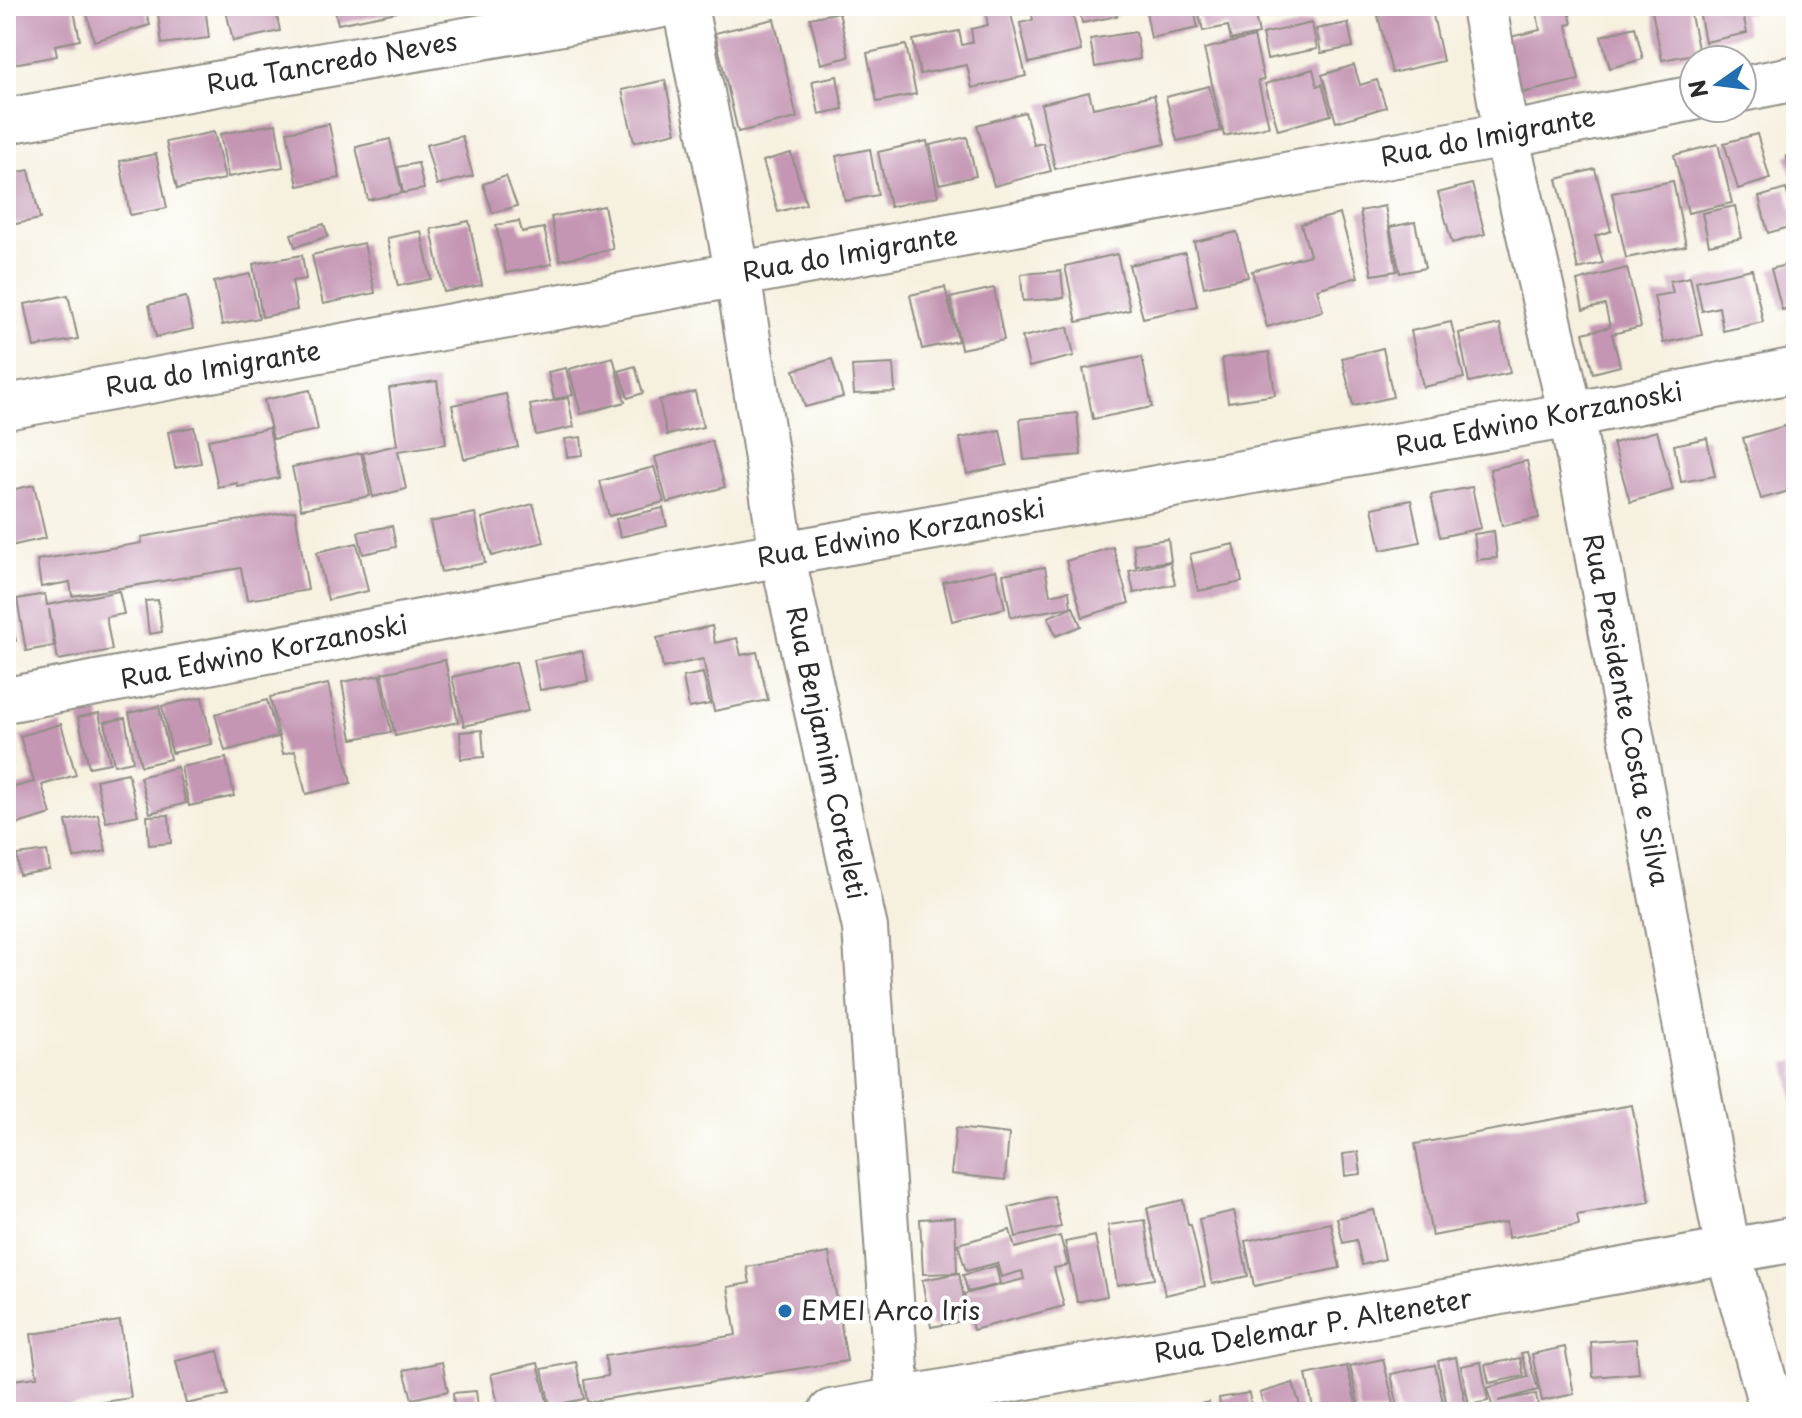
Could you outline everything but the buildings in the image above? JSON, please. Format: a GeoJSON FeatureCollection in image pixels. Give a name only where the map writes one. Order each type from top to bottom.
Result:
{"type":"FeatureCollection","features":[{"type":"Feature","properties":{"kind":"street","name":"Rua Tancredo Neves"},"geometry":{"type":"LineString","coordinates":[[6,121],[658,6]]}},
{"type":"Feature","properties":{"kind":"street","name":"Rua Benjamim Corteleti"},"geometry":{"type":"LineString","coordinates":[[685,6],[738,275],[782,554],[865,928],[899,1406]]}},
{"type":"Feature","properties":{"kind":"street","name":"Rua Presidente Costa e Silva"},"geometry":{"type":"LineString","coordinates":[[1484,6],[1506,135],[1571,415],[1728,1251],[1773,1412]]}},
{"type":"Feature","properties":{"kind":"street"},"geometry":{"type":"LineString","coordinates":[[1758,86],[1796,78]]}},
{"type":"Feature","properties":{"kind":"street","name":"Rua do Imigrante"},"geometry":{"type":"LineString","coordinates":[[6,407],[1678,101]]}},
{"type":"Feature","properties":{"kind":"street","name":"Rua Edwino Korzanoski"},"geometry":{"type":"LineString","coordinates":[[6,700],[782,554],[1571,415],[1796,370]]}},
{"type":"Feature","properties":{"kind":"street","name":"Rua Delemar P. Alteneter"},"geometry":{"type":"LineString","coordinates":[[831,1412],[899,1406],[1796,1239]]}},
{"type":"Feature","properties":{"kind":"place","name":"EMEI Arco Iris"},"geometry":{"type":"Point","coordinates":[785,1311]}}]}
